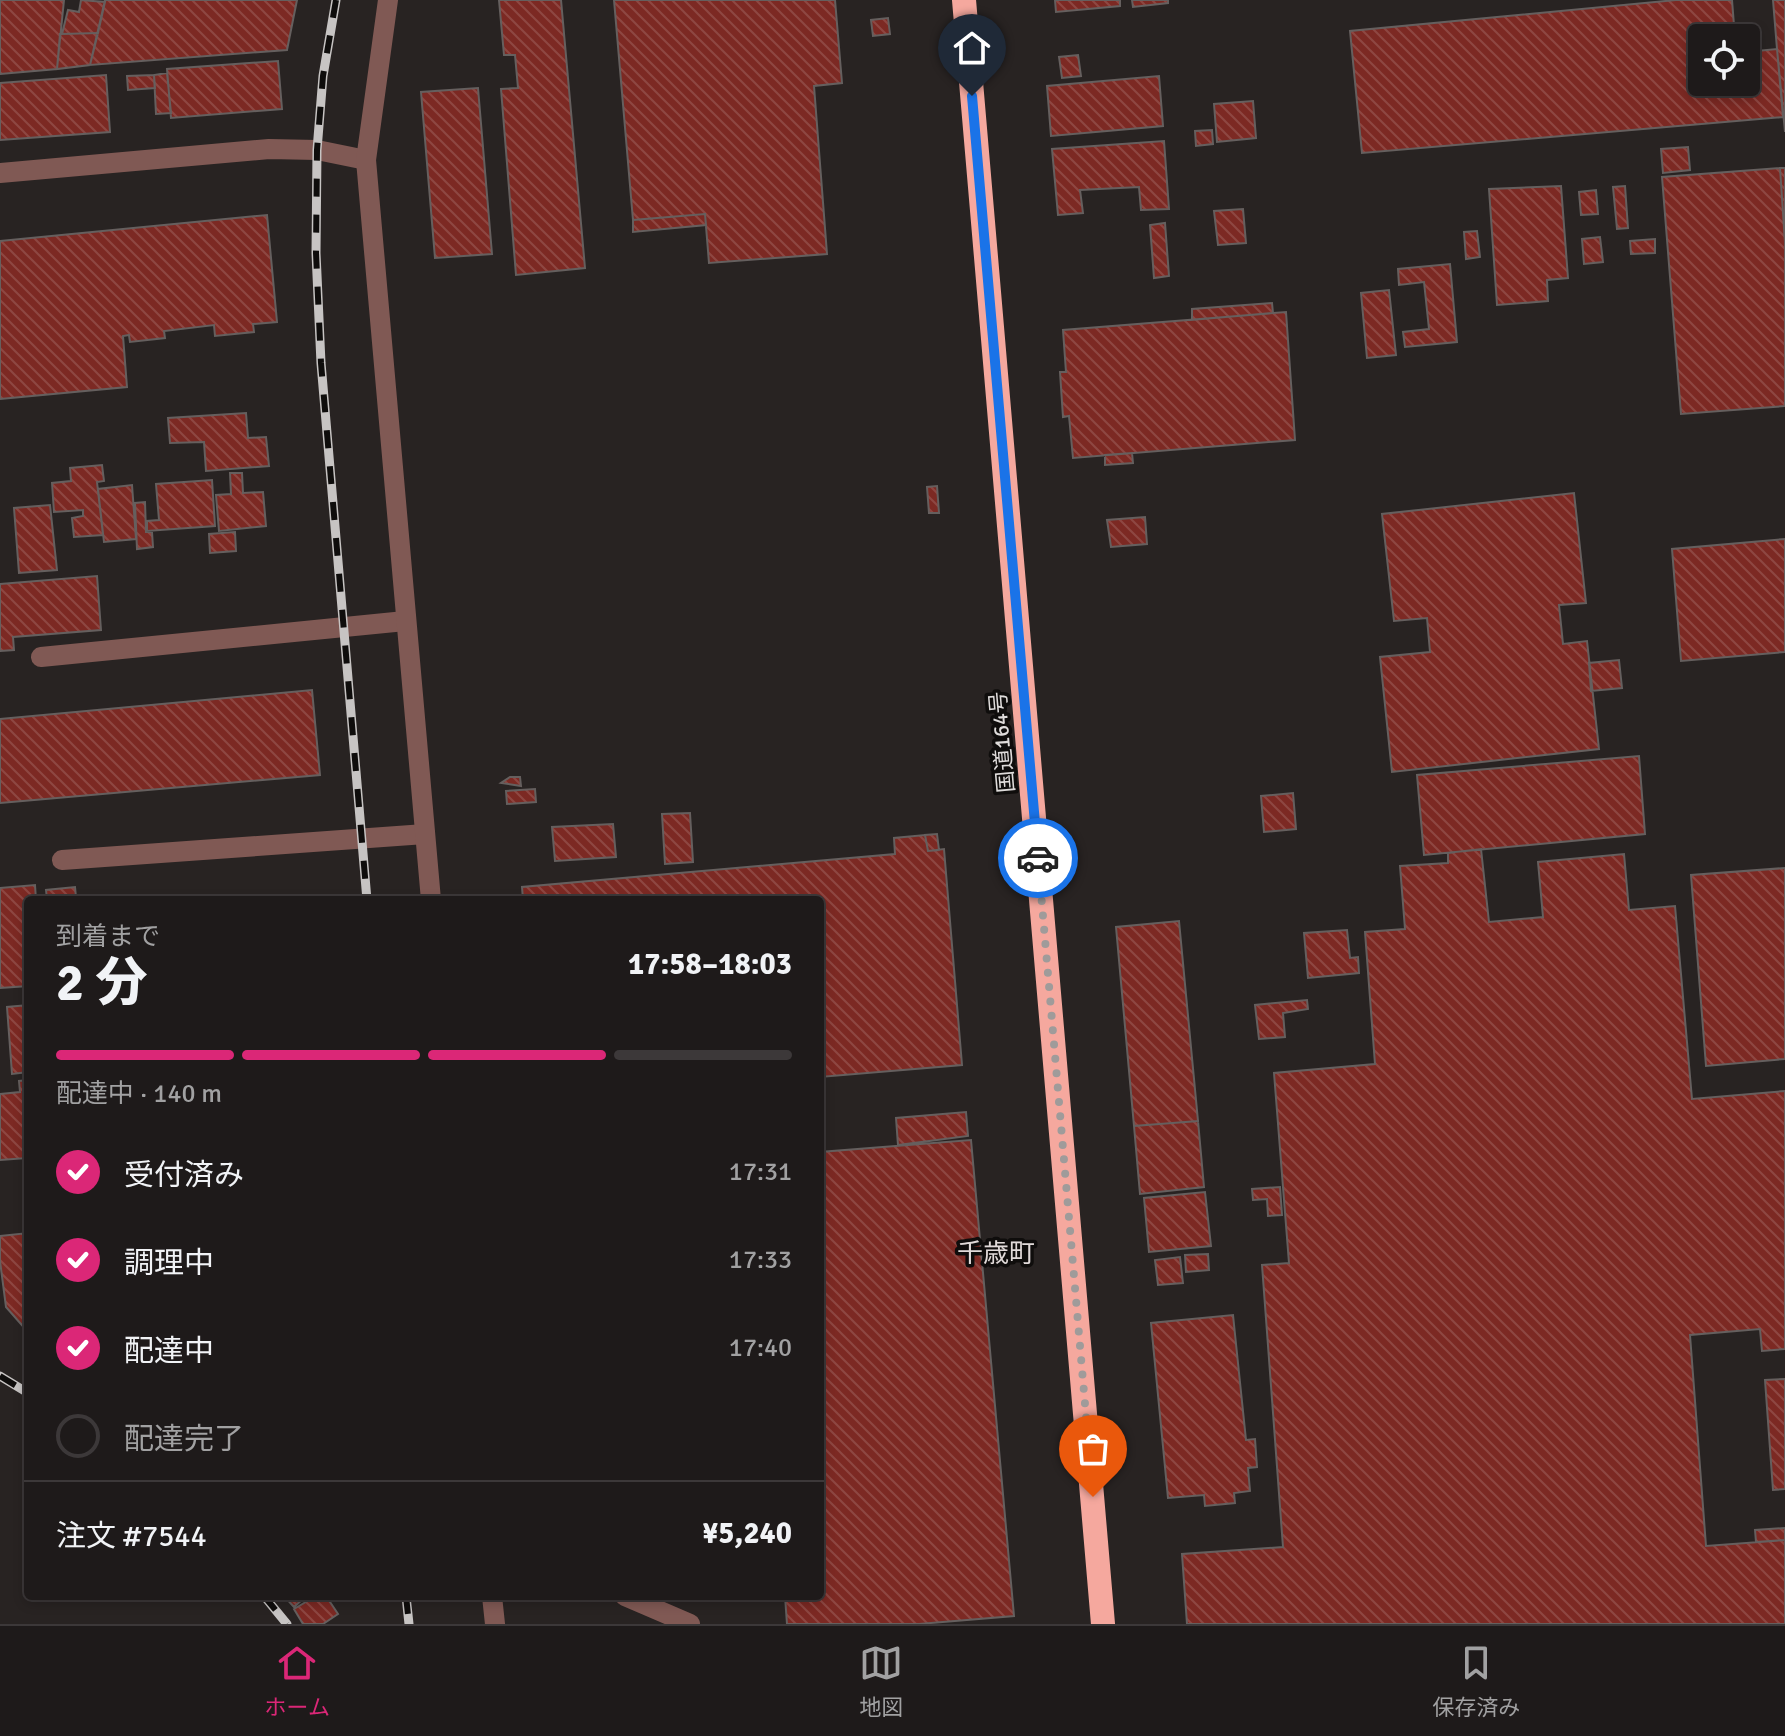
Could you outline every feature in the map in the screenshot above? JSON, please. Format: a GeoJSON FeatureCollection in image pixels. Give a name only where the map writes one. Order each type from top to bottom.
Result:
{"type":"FeatureCollection","features":[{"type":"Feature","properties":{"kind":"highway","name":"国道164号"},"geometry":{"type":"LineString","coordinates":[[964,0],[1103,1624]]}},
{"type":"Feature","properties":{"kind":"street"},"geometry":{"type":"LineString","coordinates":[[388,0],[366,160],[431,896]]}},
{"type":"Feature","properties":{"kind":"street"},"geometry":{"type":"LineString","coordinates":[[0,173],[269,149],[317,150],[366,160]]}},
{"type":"Feature","properties":{"kind":"street"},"geometry":{"type":"LineString","coordinates":[[41,657],[405,621]]}},
{"type":"Feature","properties":{"kind":"street"},"geometry":{"type":"LineString","coordinates":[[62,860],[425,834]]}},
{"type":"Feature","properties":{"kind":"street"},"geometry":{"type":"LineString","coordinates":[[492,1600],[495,1624]]}},
{"type":"Feature","properties":{"kind":"street"},"geometry":{"type":"LineString","coordinates":[[634,1600],[690,1624]]}},
{"type":"Feature","properties":{"kind":"building"},"geometry":{"type":"Polygon","coordinates":[[[0,0],[64,0],[57,69],[0,74],[0,0]]]}},
{"type":"Feature","properties":{"kind":"building"},"geometry":{"type":"Polygon","coordinates":[[[81,0],[105,2],[98,33],[62,34],[68,10],[79,12],[81,0]]]}},
{"type":"Feature","properties":{"kind":"building"},"geometry":{"type":"Polygon","coordinates":[[[105,0],[297,0],[287,50],[90,65],[105,0]]]}},
{"type":"Feature","properties":{"kind":"building"},"geometry":{"type":"Polygon","coordinates":[[[499,0],[561,0],[585,268],[516,275],[501,89],[518,88],[515,55],[504,55],[499,0]]]}},
{"type":"Feature","properties":{"kind":"building"},"geometry":{"type":"Polygon","coordinates":[[[614,0],[835,0],[842,83],[814,86],[827,254],[709,263],[705,214],[633,220],[614,0]]]}},
{"type":"Feature","properties":{"kind":"building"},"geometry":{"type":"Polygon","coordinates":[[[1055,0],[1120,0],[1120,6],[1056,12],[1055,0]]]}},
{"type":"Feature","properties":{"kind":"building"},"geometry":{"type":"Polygon","coordinates":[[[1132,0],[1168,0],[1168,3],[1133,7],[1132,0]]]}},
{"type":"Feature","properties":{"kind":"building"},"geometry":{"type":"Polygon","coordinates":[[[1676,0],[1732,0],[1734,24],[1688,24],[1688,96],[1760,96],[1760,51],[1777,49],[1783,117],[1362,153],[1350,31],[1676,0]]]}},
{"type":"Feature","properties":{"kind":"building"},"geometry":{"type":"Polygon","coordinates":[[[1773,0],[1785,0],[1785,132],[1777,49],[1773,0]]]}},
{"type":"Feature","properties":{"kind":"building"},"geometry":{"type":"Polygon","coordinates":[[[888,18],[890,34],[873,36],[871,20],[888,18]]]}},
{"type":"Feature","properties":{"kind":"building"},"geometry":{"type":"Polygon","coordinates":[[[98,33],[90,65],[57,69],[60,34],[98,33]]]}},
{"type":"Feature","properties":{"kind":"building"},"geometry":{"type":"Polygon","coordinates":[[[1078,55],[1081,76],[1062,78],[1059,57],[1078,55]]]}},
{"type":"Feature","properties":{"kind":"building"},"geometry":{"type":"Polygon","coordinates":[[[278,61],[282,109],[171,118],[167,69],[278,61]]]}},
{"type":"Feature","properties":{"kind":"building"},"geometry":{"type":"Polygon","coordinates":[[[167,73],[171,113],[156,114],[154,75],[167,73]]]}},
{"type":"Feature","properties":{"kind":"building"},"geometry":{"type":"Polygon","coordinates":[[[106,75],[110,132],[0,140],[0,83],[106,75]]]}},
{"type":"Feature","properties":{"kind":"building"},"geometry":{"type":"Polygon","coordinates":[[[154,75],[155,88],[128,90],[127,76],[154,75]]]}},
{"type":"Feature","properties":{"kind":"building"},"geometry":{"type":"Polygon","coordinates":[[[1159,76],[1163,126],[1051,136],[1047,86],[1159,76]]]}},
{"type":"Feature","properties":{"kind":"building"},"geometry":{"type":"Polygon","coordinates":[[[478,88],[492,254],[435,258],[421,92],[478,88]]]}},
{"type":"Feature","properties":{"kind":"building"},"geometry":{"type":"Polygon","coordinates":[[[1253,101],[1256,138],[1217,142],[1214,104],[1253,101]]]}},
{"type":"Feature","properties":{"kind":"building"},"geometry":{"type":"Polygon","coordinates":[[[1212,130],[1213,144],[1196,146],[1195,131],[1212,130]]]}},
{"type":"Feature","properties":{"kind":"building"},"geometry":{"type":"Polygon","coordinates":[[[1164,141],[1169,209],[1141,210],[1139,187],[1080,190],[1083,213],[1058,215],[1052,149],[1164,141]]]}},
{"type":"Feature","properties":{"kind":"building"},"geometry":{"type":"Polygon","coordinates":[[[1688,147],[1690,170],[1663,173],[1661,149],[1688,147]]]}},
{"type":"Feature","properties":{"kind":"building"},"geometry":{"type":"Polygon","coordinates":[[[1780,168],[1785,168],[1785,243],[1780,168]]]}},
{"type":"Feature","properties":{"kind":"building"},"geometry":{"type":"Polygon","coordinates":[[[1780,168],[1785,243],[1785,406],[1681,414],[1662,177],[1780,168]]]}},
{"type":"Feature","properties":{"kind":"building"},"geometry":{"type":"Polygon","coordinates":[[[1561,186],[1568,278],[1547,280],[1548,301],[1497,305],[1489,189],[1561,186]]]}},
{"type":"Feature","properties":{"kind":"building"},"geometry":{"type":"Polygon","coordinates":[[[1625,186],[1628,228],[1617,229],[1613,187],[1625,186]]]}},
{"type":"Feature","properties":{"kind":"building"},"geometry":{"type":"Polygon","coordinates":[[[1596,190],[1598,214],[1581,215],[1579,192],[1596,190]]]}},
{"type":"Feature","properties":{"kind":"building"},"geometry":{"type":"Polygon","coordinates":[[[1243,209],[1246,243],[1218,245],[1214,211],[1243,209]]]}},
{"type":"Feature","properties":{"kind":"building"},"geometry":{"type":"Polygon","coordinates":[[[705,214],[706,225],[633,232],[633,220],[705,214]]]}},
{"type":"Feature","properties":{"kind":"building"},"geometry":{"type":"Polygon","coordinates":[[[267,215],[277,322],[253,324],[254,332],[215,336],[214,325],[164,331],[165,338],[130,342],[129,335],[123,336],[127,387],[0,399],[0,241],[267,215]]]}},
{"type":"Feature","properties":{"kind":"building"},"geometry":{"type":"Polygon","coordinates":[[[1165,223],[1169,276],[1154,278],[1150,225],[1165,223]]]}},
{"type":"Feature","properties":{"kind":"building"},"geometry":{"type":"Polygon","coordinates":[[[1477,231],[1480,257],[1466,259],[1464,232],[1477,231]]]}},
{"type":"Feature","properties":{"kind":"building"},"geometry":{"type":"Polygon","coordinates":[[[1600,237],[1603,262],[1584,264],[1582,239],[1600,237]]]}},
{"type":"Feature","properties":{"kind":"building"},"geometry":{"type":"Polygon","coordinates":[[[1655,239],[1655,253],[1631,254],[1630,241],[1655,239]]]}},
{"type":"Feature","properties":{"kind":"building"},"geometry":{"type":"Polygon","coordinates":[[[1450,264],[1457,342],[1405,347],[1403,332],[1429,329],[1424,282],[1399,285],[1398,269],[1450,264]]]}},
{"type":"Feature","properties":{"kind":"building"},"geometry":{"type":"Polygon","coordinates":[[[1389,290],[1396,355],[1367,358],[1361,293],[1389,290]]]}},
{"type":"Feature","properties":{"kind":"building"},"geometry":{"type":"Polygon","coordinates":[[[1272,303],[1273,313],[1192,320],[1192,309],[1272,303]]]}},
{"type":"Feature","properties":{"kind":"building"},"geometry":{"type":"Polygon","coordinates":[[[1286,312],[1295,440],[1073,458],[1069,416],[1063,417],[1060,372],[1066,372],[1063,330],[1286,312]]]}},
{"type":"Feature","properties":{"kind":"building"},"geometry":{"type":"Polygon","coordinates":[[[246,413],[248,438],[266,437],[269,466],[206,471],[204,442],[170,443],[168,418],[246,413]]]}},
{"type":"Feature","properties":{"kind":"building"},"geometry":{"type":"Polygon","coordinates":[[[1132,453],[1133,463],[1105,465],[1105,455],[1132,453]]]}},
{"type":"Feature","properties":{"kind":"building"},"geometry":{"type":"Polygon","coordinates":[[[102,465],[104,481],[97,482],[103,535],[74,537],[72,518],[83,516],[83,510],[54,512],[52,483],[71,481],[70,468],[102,465]]]}},
{"type":"Feature","properties":{"kind":"building"},"geometry":{"type":"Polygon","coordinates":[[[230,473],[242,473],[243,493],[263,492],[266,526],[219,531],[216,495],[231,494],[230,473]]]}},
{"type":"Feature","properties":{"kind":"building"},"geometry":{"type":"Polygon","coordinates":[[[212,480],[215,526],[147,531],[147,521],[159,520],[156,484],[212,480]]]}},
{"type":"Feature","properties":{"kind":"building"},"geometry":{"type":"Polygon","coordinates":[[[132,485],[136,539],[104,542],[98,489],[132,485]]]}},
{"type":"Feature","properties":{"kind":"building"},"geometry":{"type":"Polygon","coordinates":[[[937,486],[939,513],[929,513],[927,487],[937,486]]]}},
{"type":"Feature","properties":{"kind":"building"},"geometry":{"type":"Polygon","coordinates":[[[1574,493],[1586,603],[1559,605],[1563,644],[1587,641],[1599,749],[1392,772],[1380,657],[1430,652],[1427,618],[1394,621],[1382,514],[1574,493]]]}},
{"type":"Feature","properties":{"kind":"building"},"geometry":{"type":"Polygon","coordinates":[[[145,502],[146,532],[152,532],[153,547],[137,549],[135,503],[145,502]]]}},
{"type":"Feature","properties":{"kind":"building"},"geometry":{"type":"Polygon","coordinates":[[[50,505],[57,570],[19,573],[14,508],[50,505]]]}},
{"type":"Feature","properties":{"kind":"building"},"geometry":{"type":"Polygon","coordinates":[[[1145,517],[1147,544],[1111,547],[1107,520],[1145,517]]]}},
{"type":"Feature","properties":{"kind":"building"},"geometry":{"type":"Polygon","coordinates":[[[235,532],[236,551],[210,553],[209,534],[235,532]]]}},
{"type":"Feature","properties":{"kind":"building"},"geometry":{"type":"Polygon","coordinates":[[[1785,539],[1785,652],[1681,661],[1672,549],[1785,539]]]}},
{"type":"Feature","properties":{"kind":"building"},"geometry":{"type":"Polygon","coordinates":[[[97,576],[101,630],[13,637],[14,650],[0,651],[0,584],[97,576]]]}},
{"type":"Feature","properties":{"kind":"building"},"geometry":{"type":"Polygon","coordinates":[[[1619,660],[1622,688],[1591,691],[1589,663],[1619,660]]]}},
{"type":"Feature","properties":{"kind":"building"},"geometry":{"type":"Polygon","coordinates":[[[312,690],[320,775],[0,803],[0,719],[312,690]]]}},
{"type":"Feature","properties":{"kind":"building"},"geometry":{"type":"Polygon","coordinates":[[[1639,756],[1645,834],[1424,855],[1417,775],[1639,756]]]}},
{"type":"Feature","properties":{"kind":"building"},"geometry":{"type":"Polygon","coordinates":[[[510,777],[520,777],[521,786],[501,783],[510,777]]]}},
{"type":"Feature","properties":{"kind":"building"},"geometry":{"type":"Polygon","coordinates":[[[535,789],[536,802],[507,804],[506,791],[535,789]]]}},
{"type":"Feature","properties":{"kind":"building"},"geometry":{"type":"Polygon","coordinates":[[[1293,793],[1296,829],[1264,832],[1261,796],[1293,793]]]}},
{"type":"Feature","properties":{"kind":"building"},"geometry":{"type":"Polygon","coordinates":[[[690,813],[693,862],[665,864],[662,814],[690,813]]]}},
{"type":"Feature","properties":{"kind":"building"},"geometry":{"type":"Polygon","coordinates":[[[613,824],[616,857],[555,861],[552,827],[613,824]]]}},
{"type":"Feature","properties":{"kind":"building"},"geometry":{"type":"Polygon","coordinates":[[[937,834],[939,850],[928,851],[925,835],[937,834]]]}},
{"type":"Feature","properties":{"kind":"building"},"geometry":{"type":"Polygon","coordinates":[[[925,835],[928,851],[944,849],[962,1065],[824,1077],[824,896],[523,896],[522,887],[895,854],[894,838],[925,835]]]}},
{"type":"Feature","properties":{"kind":"building"},"geometry":{"type":"Polygon","coordinates":[[[1481,849],[1489,922],[1543,917],[1538,862],[1624,854],[1629,910],[1675,906],[1692,1099],[1785,1091],[1785,1349],[1762,1351],[1760,1329],[1690,1335],[1706,1546],[1785,1540],[1785,1624],[1187,1624],[1182,1554],[1283,1547],[1262,1265],[1289,1263],[1274,1073],[1375,1064],[1365,932],[1405,929],[1400,866],[1448,863],[1448,853],[1481,849]]]}},
{"type":"Feature","properties":{"kind":"building"},"geometry":{"type":"Polygon","coordinates":[[[1785,868],[1785,1059],[1706,1066],[1691,875],[1785,868]]]}},
{"type":"Feature","properties":{"kind":"building"},"geometry":{"type":"Polygon","coordinates":[[[35,885],[36,896],[24,896],[24,986],[0,988],[0,888],[35,885]]]}},
{"type":"Feature","properties":{"kind":"building"},"geometry":{"type":"Polygon","coordinates":[[[75,887],[76,896],[47,896],[46,890],[75,887]]]}},
{"type":"Feature","properties":{"kind":"building"},"geometry":{"type":"Polygon","coordinates":[[[1179,921],[1198,1121],[1134,1126],[1116,927],[1179,921]]]}},
{"type":"Feature","properties":{"kind":"building"},"geometry":{"type":"Polygon","coordinates":[[[1347,930],[1350,958],[1358,957],[1359,973],[1308,978],[1304,933],[1347,930]]]}},
{"type":"Feature","properties":{"kind":"building"},"geometry":{"type":"Polygon","coordinates":[[[1307,1000],[1308,1009],[1283,1013],[1285,1037],[1259,1039],[1255,1005],[1307,1000]]]}},
{"type":"Feature","properties":{"kind":"building"},"geometry":{"type":"Polygon","coordinates":[[[24,1005],[24,1072],[12,1074],[7,1007],[24,1005]]]}},
{"type":"Feature","properties":{"kind":"building"},"geometry":{"type":"Polygon","coordinates":[[[24,1080],[24,1158],[0,1160],[0,1094],[20,1092],[19,1081],[24,1080]]]}},
{"type":"Feature","properties":{"kind":"building"},"geometry":{"type":"Polygon","coordinates":[[[966,1112],[968,1136],[898,1145],[896,1118],[966,1112]]]}},
{"type":"Feature","properties":{"kind":"building"},"geometry":{"type":"Polygon","coordinates":[[[1198,1121],[1204,1187],[1140,1194],[1134,1126],[1198,1121]]]}},
{"type":"Feature","properties":{"kind":"building"},"geometry":{"type":"Polygon","coordinates":[[[971,1140],[1014,1616],[919,1624],[787,1624],[785,1600],[824,1600],[824,1152],[971,1140]]]}},
{"type":"Feature","properties":{"kind":"building"},"geometry":{"type":"Polygon","coordinates":[[[1280,1187],[1282,1215],[1268,1216],[1267,1199],[1253,1200],[1252,1189],[1280,1187]]]}},
{"type":"Feature","properties":{"kind":"building"},"geometry":{"type":"Polygon","coordinates":[[[1205,1192],[1211,1246],[1149,1252],[1144,1198],[1205,1192]]]}},
{"type":"Feature","properties":{"kind":"building"},"geometry":{"type":"Polygon","coordinates":[[[24,1233],[24,1327],[6,1307],[0,1236],[24,1233]]]}},
{"type":"Feature","properties":{"kind":"building"},"geometry":{"type":"Polygon","coordinates":[[[1208,1254],[1209,1270],[1186,1272],[1185,1255],[1208,1254]]]}},
{"type":"Feature","properties":{"kind":"building"},"geometry":{"type":"Polygon","coordinates":[[[1180,1257],[1183,1283],[1158,1285],[1155,1260],[1180,1257]]]}},
{"type":"Feature","properties":{"kind":"building"},"geometry":{"type":"Polygon","coordinates":[[[1233,1315],[1246,1440],[1255,1439],[1257,1467],[1248,1468],[1250,1491],[1234,1493],[1235,1503],[1205,1506],[1204,1495],[1168,1498],[1151,1323],[1233,1315]]]}},
{"type":"Feature","properties":{"kind":"building"},"geometry":{"type":"Polygon","coordinates":[[[1785,1379],[1785,1489],[1773,1490],[1765,1380],[1785,1379]]]}},
{"type":"Feature","properties":{"kind":"building"},"geometry":{"type":"Polygon","coordinates":[[[1785,1528],[1785,1540],[1756,1542],[1755,1530],[1785,1528]]]}},
{"type":"Feature","properties":{"kind":"building"},"geometry":{"type":"Polygon","coordinates":[[[288,1600],[302,1600],[294,1607],[288,1600]]]}},
{"type":"Feature","properties":{"kind":"building"},"geometry":{"type":"Polygon","coordinates":[[[309,1600],[329,1600],[338,1614],[323,1624],[303,1624],[294,1609],[309,1600]]]}},
{"type":"Feature","properties":{"kind":"railway"},"geometry":{"type":"LineString","coordinates":[[336,0],[323,76],[317,150],[316,253],[321,363],[367,896]]}},
{"type":"Feature","properties":{"kind":"railway"},"geometry":{"type":"LineString","coordinates":[[0,1376],[24,1391]]}},
{"type":"Feature","properties":{"kind":"railway"},"geometry":{"type":"LineString","coordinates":[[267,1600],[287,1624]]}},
{"type":"Feature","properties":{"kind":"railway"},"geometry":{"type":"LineString","coordinates":[[406,1600],[409,1624]]}},
{"type":"Feature","properties":{"kind":"way so far"},"geometry":{"type":"LineString","coordinates":[[1038,858],[1093,1497]]}},
{"type":"Feature","properties":{"kind":"district","name":"千歳町"},"geometry":{"type":"Point","coordinates":[996,1254]}},
{"type":"Feature","properties":{"kind":"route"},"geometry":{"type":"LineString","coordinates":[[972,96],[1038,858]]}}]}
